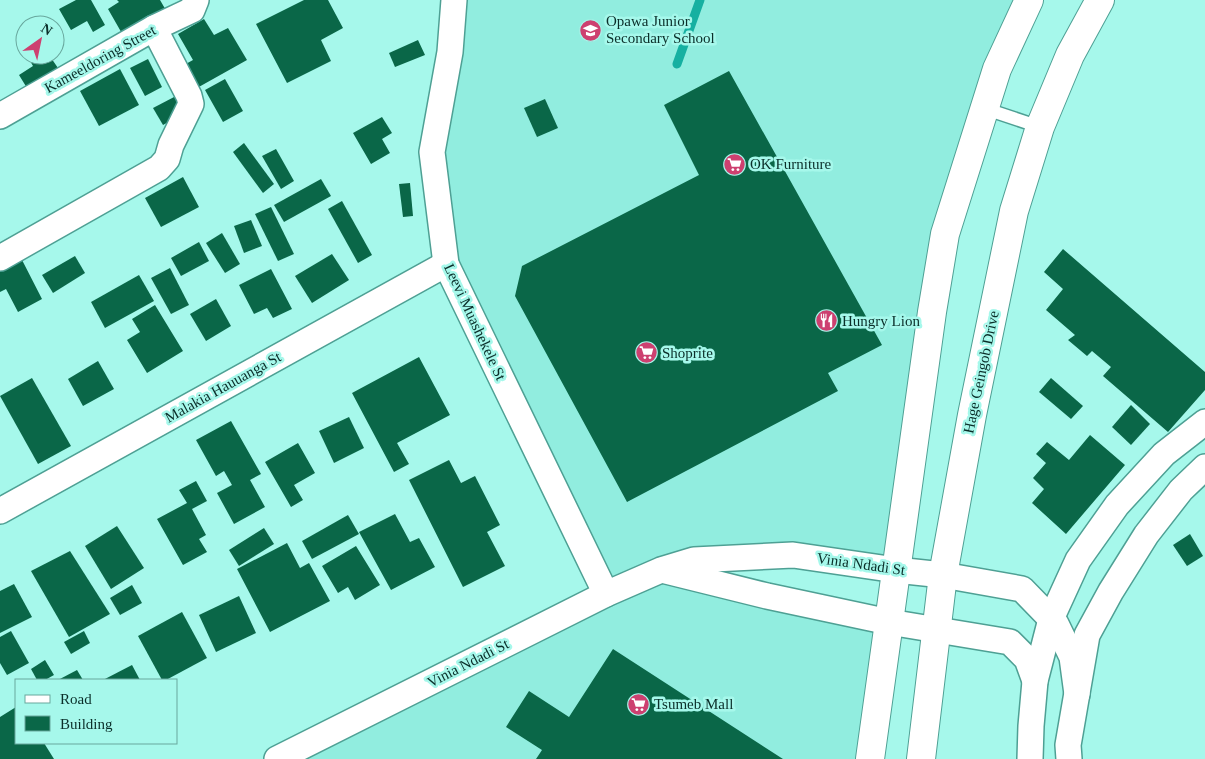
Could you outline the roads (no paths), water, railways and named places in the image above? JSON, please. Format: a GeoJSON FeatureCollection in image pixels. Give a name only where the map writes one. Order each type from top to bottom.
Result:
{"type":"FeatureCollection","features":[{"type":"Feature","properties":{"kind":"highway"},"geometry":{"type":"LineString","coordinates":[[870,759],[932,312],[945,234],[983,108],[997,69],[1029,0]]}},
{"type":"Feature","properties":{"kind":"highway","name":"Hage Geingob Drive"},"geometry":{"type":"LineString","coordinates":[[921,759],[943,575],[972,416],[1014,211],[1040,127],[1070,55],[1100,0]]}},
{"type":"Feature","properties":{"kind":"street","name":"Kameeldoring Street"},"geometry":{"type":"LineString","coordinates":[[0,116],[154,28],[192,10],[196,0]]}},
{"type":"Feature","properties":{"kind":"street","name":"Leevi Muashekele St"},"geometry":{"type":"LineString","coordinates":[[454,0],[450,52],[432,152],[446,264],[606,594]]}},
{"type":"Feature","properties":{"kind":"street"},"geometry":{"type":"LineString","coordinates":[[0,258],[159,168],[167,159],[191,104],[189,96],[154,28]]}},
{"type":"Feature","properties":{"kind":"street","name":"Malakia Hauuanga St"},"geometry":{"type":"LineString","coordinates":[[0,511],[446,264]]}},
{"type":"Feature","properties":{"kind":"street"},"geometry":{"type":"LineString","coordinates":[[1077,694],[1072,657],[1022,589],[1054,583],[1078,560],[1117,505],[1164,454],[1205,422]]}},
{"type":"Feature","properties":{"kind":"street"},"geometry":{"type":"LineString","coordinates":[[1069,759],[1068,745],[1087,635],[1146,535],[1181,490],[1205,467]]}},
{"type":"Feature","properties":{"kind":"street","name":"Vinia Ndadi St"},"geometry":{"type":"LineString","coordinates":[[276,759],[606,594],[661,570],[694,560],[793,555],[943,575],[1022,589]]}},
{"type":"Feature","properties":{"kind":"street"},"geometry":{"type":"LineString","coordinates":[[1030,759],[1035,681],[1078,560]]}},
{"type":"Feature","properties":{"kind":"street"},"geometry":{"type":"LineString","coordinates":[[661,570],[766,596],[889,622],[1032,646],[1053,633],[1069,632],[1112,591]]}},
{"type":"Feature","properties":{"kind":"street"},"geometry":{"type":"LineString","coordinates":[[1010,642],[1027,660],[1035,681]]}},
{"type":"Feature","properties":{"kind":"lane"},"geometry":{"type":"LineString","coordinates":[[983,108],[1040,127]]}},
{"type":"Feature","properties":{"kind":"waterway"},"geometry":{"type":"LineString","coordinates":[[677,64],[700,0]]}},
{"type":"Feature","properties":{"kind":"place","name":"Opawa Junior Secondary School"},"geometry":{"type":"Point","coordinates":[590,30]}},
{"type":"Feature","properties":{"kind":"place","name":"OK Furniture"},"geometry":{"type":"Point","coordinates":[734,164]}},
{"type":"Feature","properties":{"kind":"place","name":"Hungry Lion"},"geometry":{"type":"Point","coordinates":[826,321]}},
{"type":"Feature","properties":{"kind":"place","name":"Shoprite"},"geometry":{"type":"Point","coordinates":[646,353]}},
{"type":"Feature","properties":{"kind":"place","name":"Tsumeb Mall"},"geometry":{"type":"Point","coordinates":[638,704]}}]}
